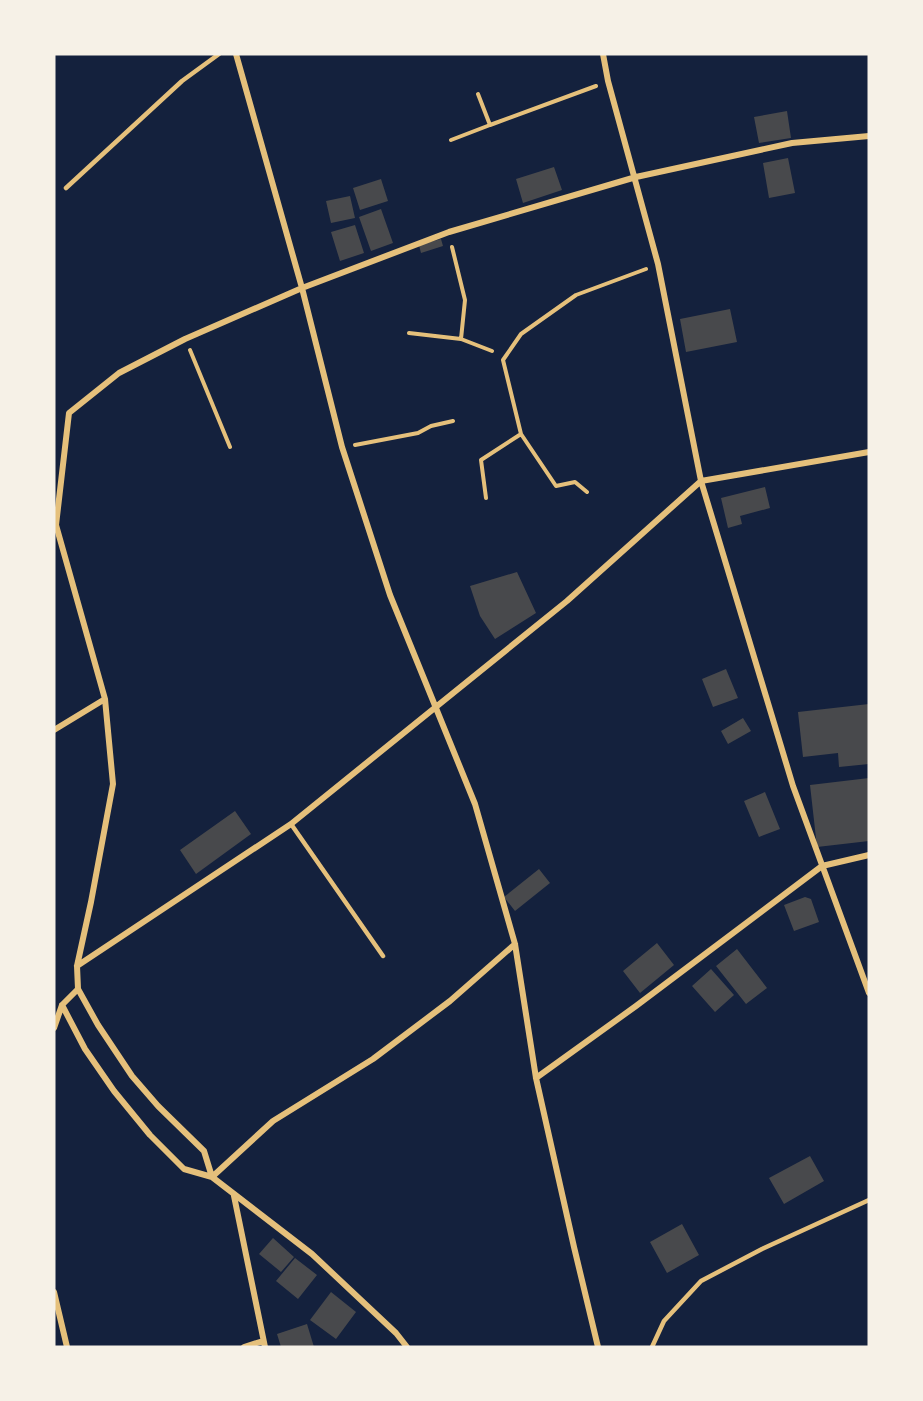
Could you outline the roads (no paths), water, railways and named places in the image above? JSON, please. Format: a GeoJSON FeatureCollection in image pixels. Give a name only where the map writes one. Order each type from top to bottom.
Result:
{"type":"FeatureCollection","features":[{"type":"Feature","properties":{"kind":"street"},"geometry":{"type":"LineString","coordinates":[[236,54],[302,288],[342,447],[390,595],[475,804],[515,944],[536,1078],[598,1347]]}},
{"type":"Feature","properties":{"kind":"street"},"geometry":{"type":"LineString","coordinates":[[603,54],[608,81],[658,264],[701,481],[793,786],[869,993]]}},
{"type":"Feature","properties":{"kind":"street"},"geometry":{"type":"LineString","coordinates":[[212,1177],[204,1151],[158,1106],[132,1076],[98,1025],[78,989],[77,966],[113,784],[105,699],[56,525],[69,414],[119,372],[185,339],[302,288],[449,232],[636,177],[792,144],[869,136]]}},
{"type":"Feature","properties":{"kind":"street"},"geometry":{"type":"LineString","coordinates":[[77,966],[291,824],[567,601],[701,481],[869,453]]}},
{"type":"Feature","properties":{"kind":"street"},"geometry":{"type":"LineString","coordinates":[[54,729],[105,699]]}},
{"type":"Feature","properties":{"kind":"street"},"geometry":{"type":"LineString","coordinates":[[536,1078],[822,866],[869,855]]}},
{"type":"Feature","properties":{"kind":"street"},"geometry":{"type":"LineString","coordinates":[[212,1177],[273,1121],[373,1059],[450,1001],[515,944]]}},
{"type":"Feature","properties":{"kind":"street"},"geometry":{"type":"LineString","coordinates":[[54,1028],[62,1005],[78,989]]}},
{"type":"Feature","properties":{"kind":"street"},"geometry":{"type":"LineString","coordinates":[[62,1005],[85,1048],[114,1090],[150,1135],[184,1169],[212,1177],[312,1254],[396,1333],[407,1347]]}},
{"type":"Feature","properties":{"kind":"street"},"geometry":{"type":"LineString","coordinates":[[234,1196],[264,1344],[244,1347]]}},
{"type":"Feature","properties":{"kind":"street"},"geometry":{"type":"LineString","coordinates":[[54,1292],[67,1347]]}},
{"type":"Feature","properties":{"kind":"lane"},"geometry":{"type":"LineString","coordinates":[[66,188],[182,81],[219,54]]}},
{"type":"Feature","properties":{"kind":"lane"},"geometry":{"type":"LineString","coordinates":[[291,824],[383,956]]}},
{"type":"Feature","properties":{"kind":"lane"},"geometry":{"type":"LineString","coordinates":[[652,1347],[664,1321],[701,1281],[762,1249],[869,1200]]}}]}
